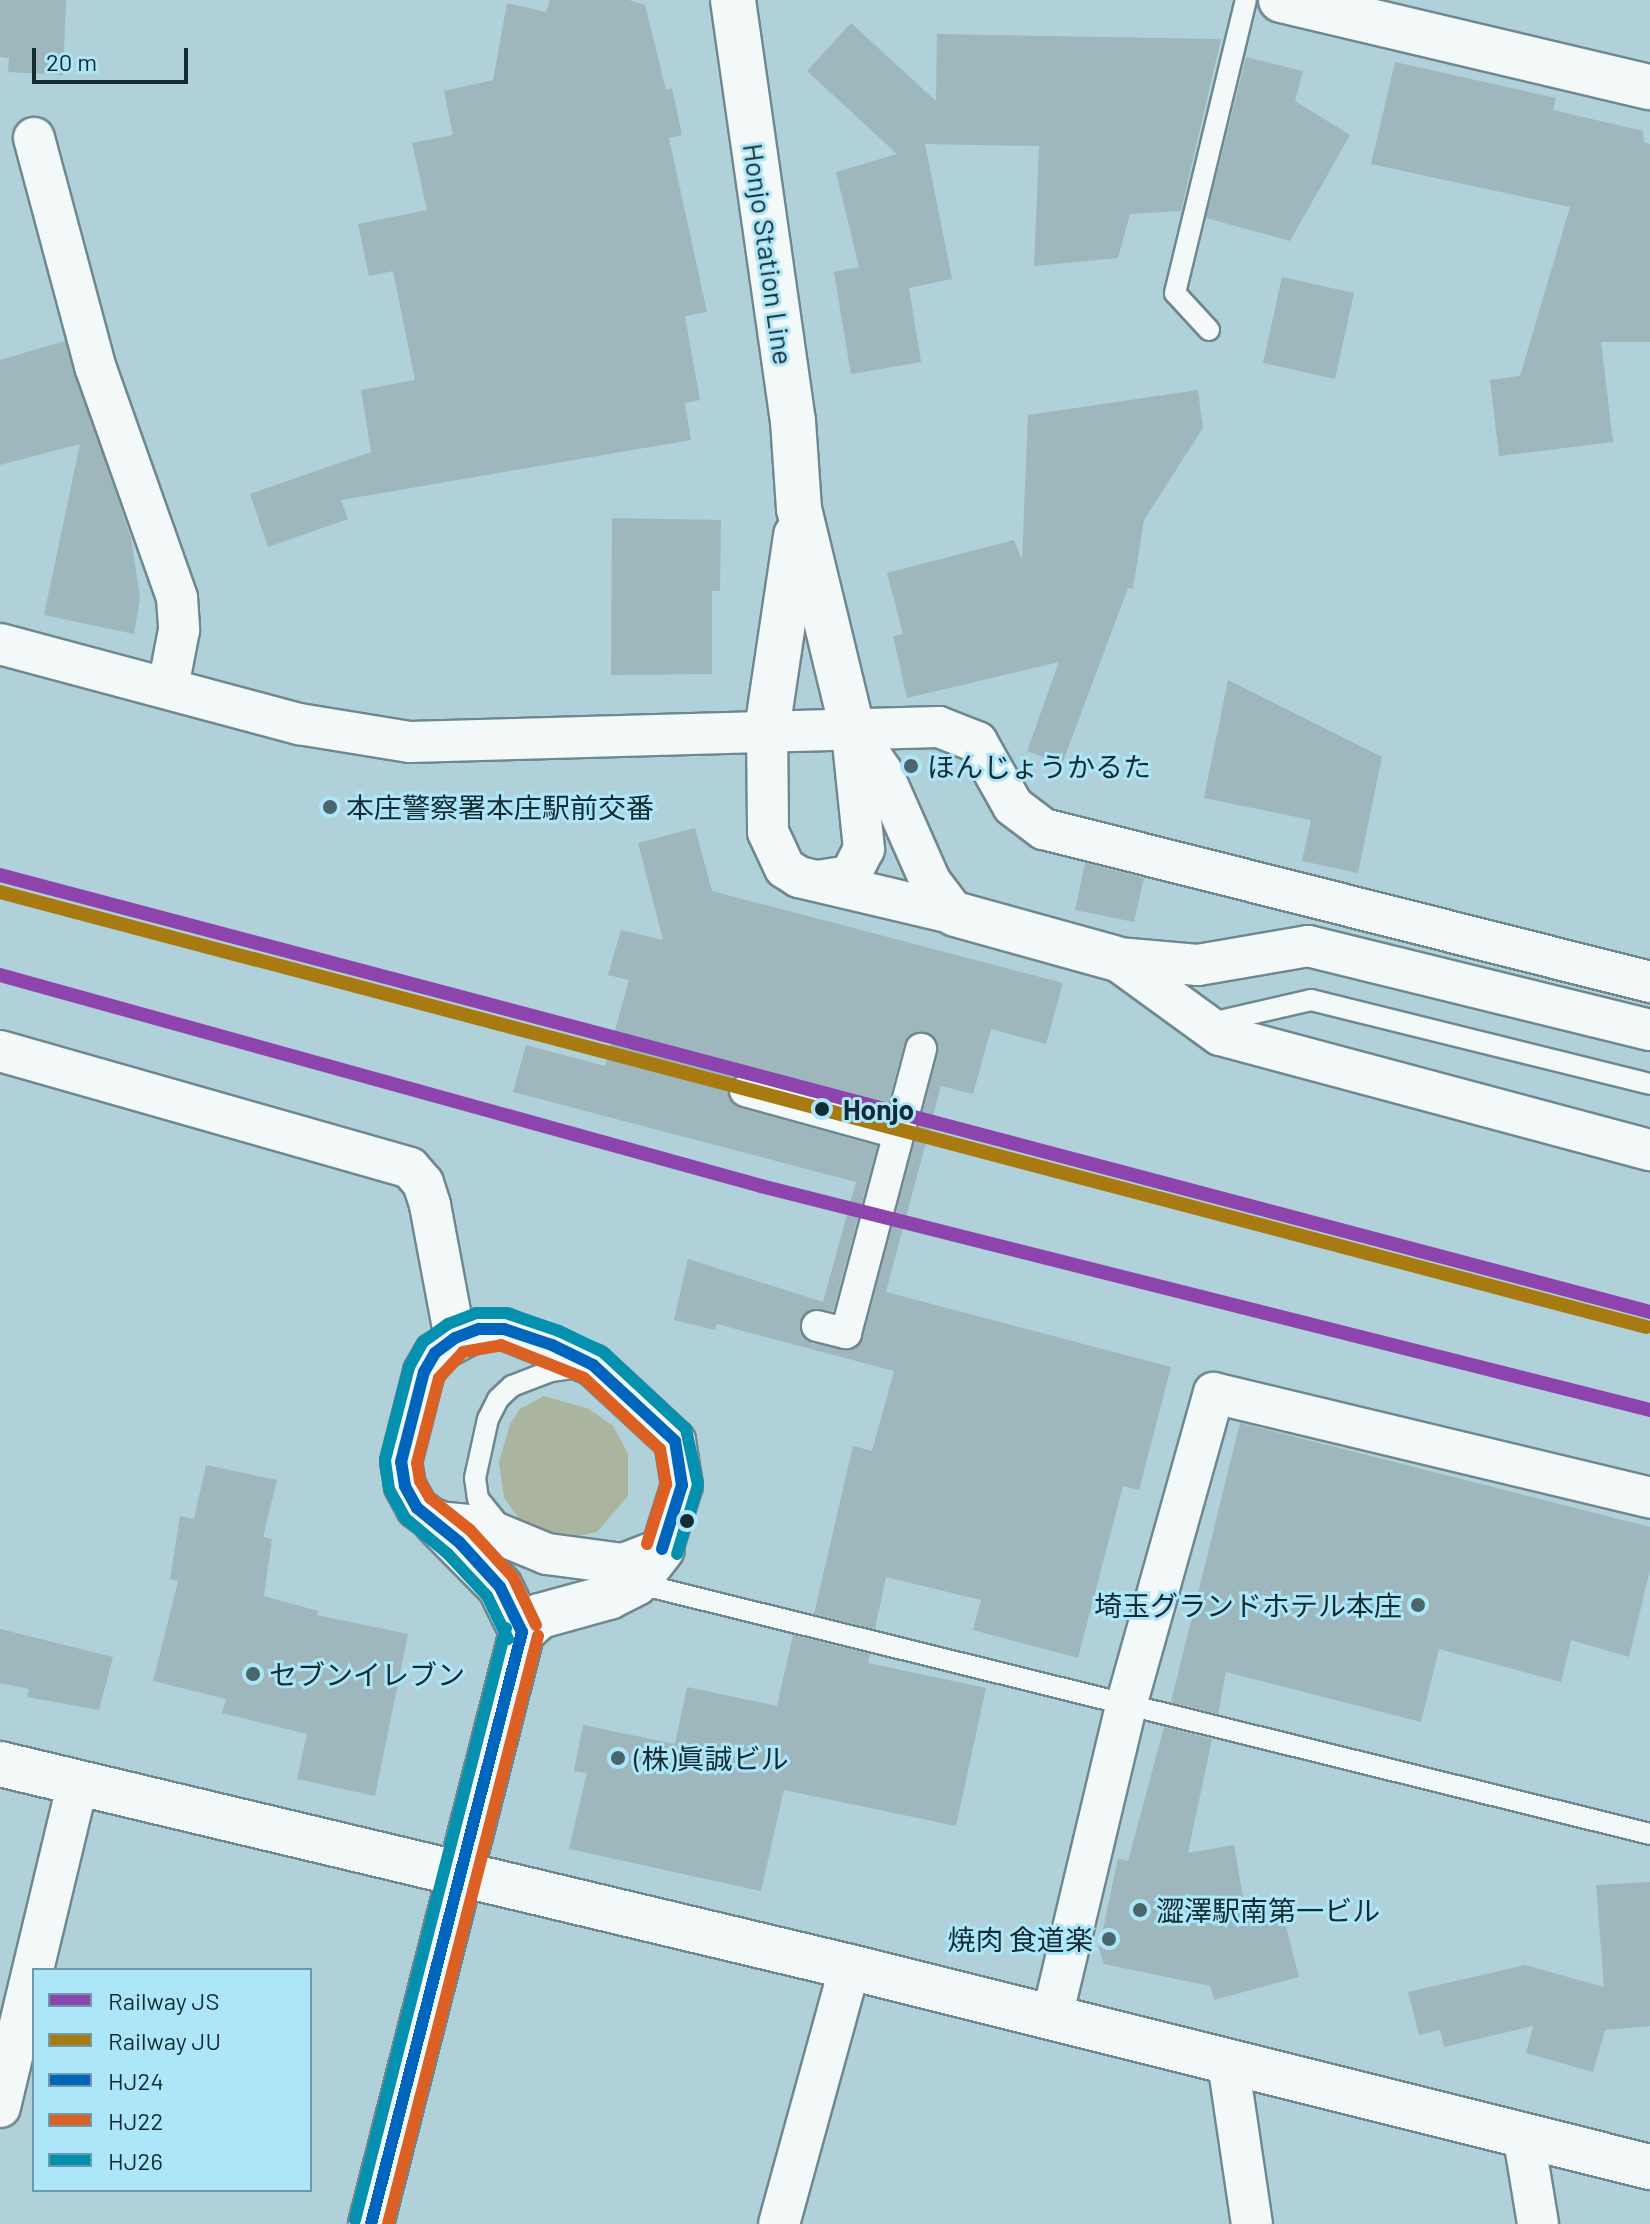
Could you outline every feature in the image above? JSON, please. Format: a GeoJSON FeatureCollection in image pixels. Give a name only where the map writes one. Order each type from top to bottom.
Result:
{"type":"FeatureCollection","features":[{"type":"Feature","properties":{"kind":"street","name":"Honjo Station Line"},"geometry":{"type":"LineString","coordinates":[[733,0],[793,421],[799,509]]}},
{"type":"Feature","properties":{"kind":"street"},"geometry":{"type":"LineString","coordinates":[[1281,0],[1650,87]]}},
{"type":"Feature","properties":{"kind":"street"},"geometry":{"type":"LineString","coordinates":[[34,138],[95,366],[177,598],[179,630],[168,687]]}},
{"type":"Feature","properties":{"kind":"street"},"geometry":{"type":"LineString","coordinates":[[799,509],[852,728],[864,849],[850,876],[818,881]]}},
{"type":"Feature","properties":{"kind":"street"},"geometry":{"type":"LineString","coordinates":[[799,509],[767,730],[765,790],[773,851],[785,868],[818,881],[955,914],[1114,958],[1198,965],[1308,946],[1650,1030]]}},
{"type":"Feature","properties":{"kind":"street"},"geometry":{"type":"LineString","coordinates":[[0,644],[299,724],[410,742],[474,744],[767,730],[939,727],[960,732],[988,758],[1013,806],[1044,829],[1650,982]]}},
{"type":"Feature","properties":{"kind":"street"},"geometry":{"type":"LineString","coordinates":[[852,728],[882,772],[930,881],[955,914]]}},
{"type":"Feature","properties":{"kind":"street"},"geometry":{"type":"LineString","coordinates":[[1114,958],[1205,1025],[1239,1041],[1650,1150]]}},
{"type":"Feature","properties":{"kind":"street"},"geometry":{"type":"LineString","coordinates":[[817,1326],[846,1333],[921,1049]]}},
{"type":"Feature","properties":{"kind":"street"},"geometry":{"type":"LineString","coordinates":[[0,1051],[392,1158],[410,1168],[423,1183],[430,1205],[455,1338]]}},
{"type":"Feature","properties":{"kind":"street"},"geometry":{"type":"LineString","coordinates":[[745,1091],[898,1133]]}},
{"type":"Feature","properties":{"kind":"street"},"geometry":{"type":"LineString","coordinates":[[371,2224],[522,1632],[540,1616],[609,1597],[636,1583],[662,1549],[682,1485],[675,1441],[593,1365],[504,1329],[479,1329],[455,1338],[435,1353],[424,1372],[401,1462],[405,1486],[417,1508],[436,1522],[500,1587],[522,1632]]}},
{"type":"Feature","properties":{"kind":"street"},"geometry":{"type":"LineString","coordinates":[[1052,2017],[1127,1702],[1214,1393],[1650,1498]]}},
{"type":"Feature","properties":{"kind":"street"},"geometry":{"type":"LineString","coordinates":[[436,1522],[479,1526],[521,1546],[623,1564],[662,1549]]}},
{"type":"Feature","properties":{"kind":"street"},"geometry":{"type":"LineString","coordinates":[[0,1764],[850,1967],[1524,2139],[1650,2167]]}},
{"type":"Feature","properties":{"kind":"street"},"geometry":{"type":"LineString","coordinates":[[33,1968],[78,1783]]}},
{"type":"Feature","properties":{"kind":"street"},"geometry":{"type":"LineString","coordinates":[[779,2224],[850,1967]]}},
{"type":"Feature","properties":{"kind":"street"},"geometry":{"type":"LineString","coordinates":[[0,2107],[32,1974]]}},
{"type":"Feature","properties":{"kind":"street"},"geometry":{"type":"LineString","coordinates":[[1228,2062],[1252,2224]]}},
{"type":"Feature","properties":{"kind":"street"},"geometry":{"type":"LineString","coordinates":[[1524,2139],[1538,2224]]}},
{"type":"Feature","properties":{"kind":"lane"},"geometry":{"type":"LineString","coordinates":[[1209,330],[1175,293],[1246,0]]}},
{"type":"Feature","properties":{"kind":"lane"},"geometry":{"type":"LineString","coordinates":[[1205,1025],[1311,1000],[1650,1084]]}},
{"type":"Feature","properties":{"kind":"lane"},"geometry":{"type":"LineString","coordinates":[[521,1546],[478,1499],[475,1478],[488,1419],[512,1386],[551,1371],[593,1365]]}},
{"type":"Feature","properties":{"kind":"lane"},"geometry":{"type":"LineString","coordinates":[[636,1583],[1127,1702],[1650,1834]]}},
{"type":"Feature","properties":{"kind":"green space"},"geometry":{"type":"Polygon","coordinates":[[[544,1396],[589,1409],[613,1426],[628,1454],[628,1496],[597,1532],[560,1540],[524,1525],[504,1498],[499,1462],[510,1424],[520,1409],[544,1396]]]}},
{"type":"Feature","properties":{"kind":"building"},"geometry":{"type":"Polygon","coordinates":[[[0,0],[66,0],[63,75],[8,72],[9,58],[0,57],[0,0]]]}},
{"type":"Feature","properties":{"kind":"building"},"geometry":{"type":"Polygon","coordinates":[[[550,0],[629,0],[645,5],[666,90],[672,88],[682,135],[669,138],[707,312],[685,316],[700,400],[685,403],[691,440],[341,500],[348,519],[268,547],[250,494],[371,452],[361,390],[415,380],[393,271],[369,276],[358,224],[427,210],[412,143],[453,135],[444,91],[493,80],[507,3],[546,12],[550,0]]]}},
{"type":"Feature","properties":{"kind":"building"},"geometry":{"type":"Polygon","coordinates":[[[851,23],[936,101],[937,34],[1221,39],[1181,211],[1130,214],[1118,258],[1034,266],[1039,146],[925,144],[952,279],[909,288],[921,362],[851,374],[834,272],[859,267],[836,172],[897,154],[807,71],[851,23]]]}},
{"type":"Feature","properties":{"kind":"building"},"geometry":{"type":"Polygon","coordinates":[[[1246,57],[1303,71],[1295,101],[1350,135],[1290,241],[1206,218],[1246,57]]]}},
{"type":"Feature","properties":{"kind":"building"},"geometry":{"type":"Polygon","coordinates":[[[1395,62],[1556,98],[1553,110],[1643,131],[1644,142],[1650,144],[1650,342],[1601,342],[1613,442],[1499,456],[1490,380],[1520,376],[1570,207],[1371,164],[1395,62]]]}},
{"type":"Feature","properties":{"kind":"building"},"geometry":{"type":"Polygon","coordinates":[[[1282,277],[1354,293],[1335,379],[1263,363],[1282,277]]]}},
{"type":"Feature","properties":{"kind":"building"},"geometry":{"type":"Polygon","coordinates":[[[65,341],[131,538],[140,598],[134,634],[44,615],[80,444],[0,465],[0,360],[65,341]]]}},
{"type":"Feature","properties":{"kind":"building"},"geometry":{"type":"Polygon","coordinates":[[[1198,390],[1203,428],[1144,520],[1133,589],[1128,588],[1062,764],[1027,751],[1059,662],[907,698],[893,636],[903,634],[887,573],[1014,540],[1022,560],[1028,415],[1198,390]]]}},
{"type":"Feature","properties":{"kind":"building"},"geometry":{"type":"Polygon","coordinates":[[[612,518],[721,520],[720,591],[712,591],[712,674],[611,675],[612,518]]]}},
{"type":"Feature","properties":{"kind":"building"},"geometry":{"type":"Polygon","coordinates":[[[1228,680],[1382,757],[1358,873],[1302,861],[1311,820],[1204,798],[1228,680]]]}},
{"type":"Feature","properties":{"kind":"building"},"geometry":{"type":"Polygon","coordinates":[[[695,828],[712,891],[1063,983],[1046,1044],[991,1029],[973,1094],[941,1086],[886,1292],[1171,1367],[1139,1490],[1123,1486],[1078,1658],[973,1630],[981,1600],[886,1577],[875,1629],[814,1614],[853,1446],[872,1451],[894,1371],[717,1324],[715,1330],[674,1320],[688,1259],[823,1302],[856,1182],[513,1092],[526,1045],[605,1066],[629,980],[608,975],[621,930],[663,940],[638,843],[695,828]],[[916,1032],[904,1044],[886,1111],[750,1074],[740,1074],[728,1086],[728,1096],[740,1108],[877,1146],[833,1311],[813,1309],[800,1321],[800,1332],[813,1344],[850,1350],[863,1338],[938,1054],[933,1036],[916,1032]]]}},
{"type":"Feature","properties":{"kind":"building"},"geometry":{"type":"Polygon","coordinates":[[[1085,863],[1144,878],[1134,922],[1075,910],[1085,863]]]}},
{"type":"Feature","properties":{"kind":"building","name":"埼玉グランドホテル本庄"},"geometry":{"type":"Polygon","coordinates":[[[1240,1423],[1650,1527],[1650,1570],[1629,1657],[1571,1640],[1561,1682],[1439,1649],[1421,1722],[1226,1672],[1218,1714],[1171,1702],[1240,1423]]]}},
{"type":"Feature","properties":{"kind":"building"},"geometry":{"type":"Polygon","coordinates":[[[206,1465],[277,1480],[263,1537],[272,1539],[264,1596],[318,1611],[317,1615],[408,1634],[375,1796],[297,1779],[307,1734],[222,1713],[226,1699],[153,1681],[178,1581],[170,1579],[180,1516],[194,1519],[206,1465]]]}},
{"type":"Feature","properties":{"kind":"building"},"geometry":{"type":"Polygon","coordinates":[[[0,1629],[113,1657],[99,1710],[27,1697],[29,1689],[0,1683],[0,1629]]]}},
{"type":"Feature","properties":{"kind":"building"},"geometry":{"type":"Polygon","coordinates":[[[793,1635],[870,1654],[868,1663],[986,1688],[956,1826],[784,1790],[761,1891],[569,1849],[587,1773],[574,1771],[583,1725],[675,1744],[687,1687],[777,1706],[793,1635]]]}},
{"type":"Feature","properties":{"kind":"building"},"geometry":{"type":"Polygon","coordinates":[[[1164,1727],[1212,1739],[1188,1853],[1234,1845],[1247,1920],[1282,1911],[1299,1977],[1214,2000],[1210,1986],[1104,1964],[1099,1948],[1118,1858],[1128,1861],[1164,1727]]]}},
{"type":"Feature","properties":{"kind":"building"},"geometry":{"type":"Polygon","coordinates":[[[1650,1882],[1650,2026],[1605,2030],[1593,2072],[1526,2053],[1533,2026],[1444,2047],[1440,2030],[1419,2035],[1408,1992],[1525,1965],[1604,1987],[1596,1885],[1650,1882]]]}},
{"type":"Feature","properties":{"kind":"rail line","name":"JS"},"geometry":{"type":"LineString","coordinates":[[0,875],[1650,1312]]}},
{"type":"Feature","properties":{"kind":"rail line","name":"JU"},"geometry":{"type":"LineString","coordinates":[[0,892],[1646,1327]]}},
{"type":"Feature","properties":{"kind":"rail line","name":"JS"},"geometry":{"type":"LineString","coordinates":[[0,975],[761,1186],[1650,1410]]}},
{"type":"Feature","properties":{"kind":"transit line","name":"HJ26"},"geometry":{"type":"LineString","coordinates":[[508,1639],[487,1596],[448,1554],[405,1518],[389,1489],[385,1460],[409,1367],[423,1342],[448,1324],[476,1313],[506,1313],[559,1331],[603,1352],[686,1429],[698,1485],[677,1554]]}},
{"type":"Feature","properties":{"kind":"transit line","name":"HJ24"},"geometry":{"type":"LineString","coordinates":[[522,1632],[500,1587],[459,1542],[417,1508],[405,1486],[401,1462],[424,1372],[435,1353],[455,1338],[479,1329],[504,1329],[552,1345],[593,1365],[675,1441],[682,1485],[662,1549]]}},
{"type":"Feature","properties":{"kind":"transit line","name":"HJ22"},"geometry":{"type":"LineString","coordinates":[[536,1625],[513,1577],[470,1530],[430,1498],[420,1481],[417,1463],[439,1378],[463,1352],[501,1345],[584,1378],[660,1449],[666,1484],[647,1544]]}},
{"type":"Feature","properties":{"kind":"transit line","name":"HJ26"},"geometry":{"type":"LineString","coordinates":[[355,2220],[506,1628]]}},
{"type":"Feature","properties":{"kind":"transit line","name":"HJ24"},"geometry":{"type":"LineString","coordinates":[[371,2224],[522,1632]]}},
{"type":"Feature","properties":{"kind":"transit line","name":"HJ22"},"geometry":{"type":"LineString","coordinates":[[388,2224],[538,1636]]}},
{"type":"Feature","properties":{"kind":"place","name":"ほんじょうかるた"},"geometry":{"type":"Point","coordinates":[911,766]}},
{"type":"Feature","properties":{"kind":"place","name":"本庄警察署本庄駅前交番"},"geometry":{"type":"Point","coordinates":[330,807]}},
{"type":"Feature","properties":{"kind":"place","name":"Honjo"},"geometry":{"type":"Point","coordinates":[822,1109]}},
{"type":"Feature","properties":{"kind":"place","name":"埼玉グランドホテル本庄"},"geometry":{"type":"Point","coordinates":[1418,1605]}},
{"type":"Feature","properties":{"kind":"place","name":"セブンイレブン"},"geometry":{"type":"Point","coordinates":[253,1674]}},
{"type":"Feature","properties":{"kind":"place","name":"(株)眞誠ビル"},"geometry":{"type":"Point","coordinates":[618,1758]}},
{"type":"Feature","properties":{"kind":"place","name":"澀澤駅南第一ビル"},"geometry":{"type":"Point","coordinates":[1140,1910]}},
{"type":"Feature","properties":{"kind":"place","name":"焼肉 食道楽"},"geometry":{"type":"Point","coordinates":[1109,1939]}}]}
